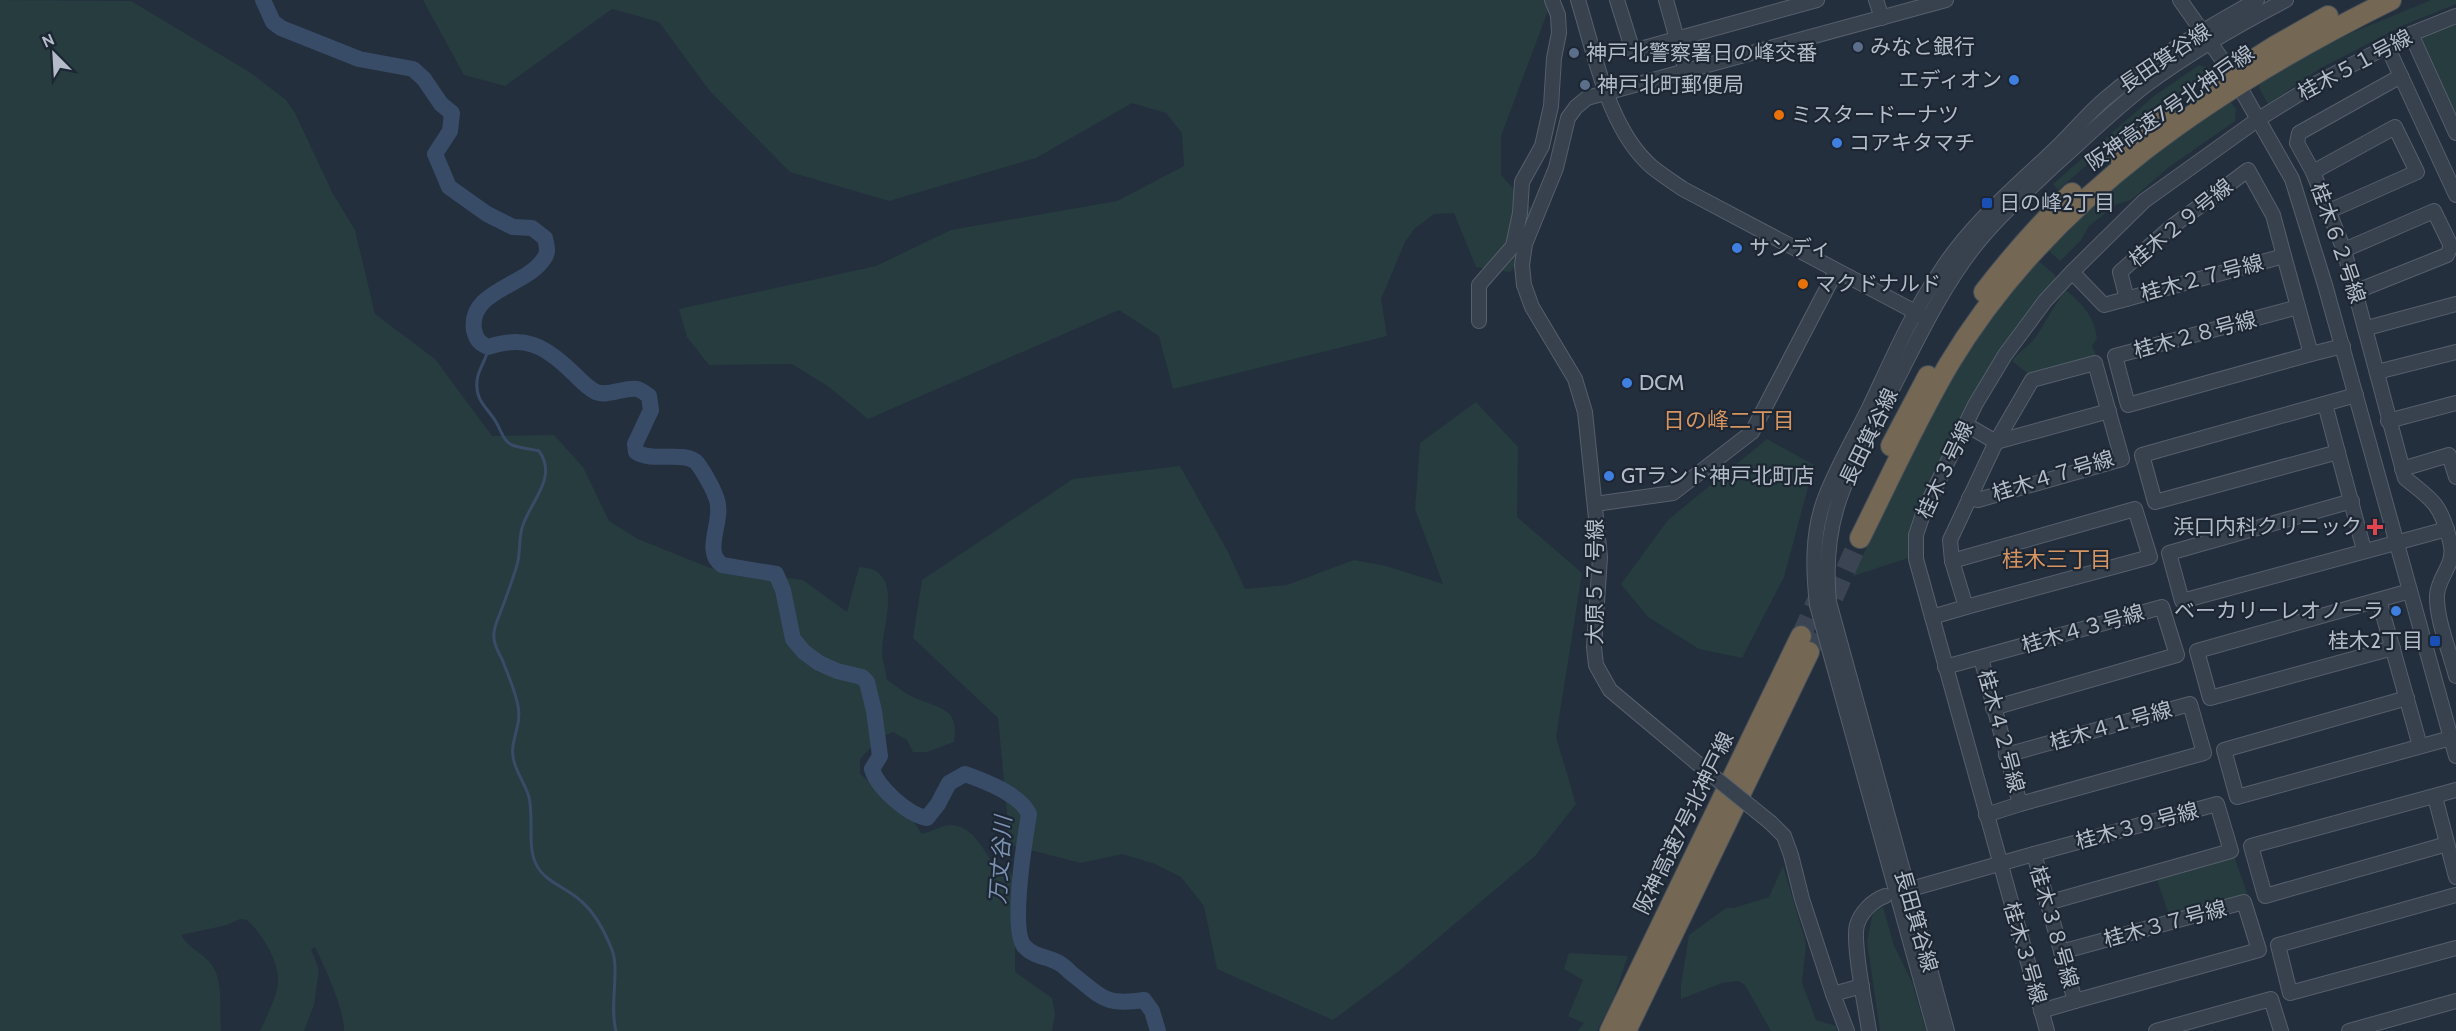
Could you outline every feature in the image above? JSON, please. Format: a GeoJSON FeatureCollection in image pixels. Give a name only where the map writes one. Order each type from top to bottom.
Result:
{"type":"FeatureCollection","features":[{"type":"Feature","properties":{"kind":"highway","name":"阪神高速7号北神戸線"},"geometry":{"type":"LineString","coordinates":[[2361,0],[2275,46],[2227,75],[2140,136],[2049,215],[2007,261],[1938,358],[1911,406],[1855,532],[1950,364],[2001,291],[2061,223],[2097,188],[2147,147],[2227,91],[2328,31],[2391,0]]}},
{"type":"Feature","properties":{"kind":"highway","name":"阪神高速7号北神戸線"},"geometry":{"type":"LineString","coordinates":[[1610,1031],[1805,644],[1626,1031]]}},
{"type":"Feature","properties":{"kind":"street"},"geometry":{"type":"LineString","coordinates":[[1479,321],[1479,285],[1513,246],[1520,213],[1522,182],[1542,146],[1551,106],[1554,58],[1559,33],[1558,15],[1552,0]]}},
{"type":"Feature","properties":{"kind":"street"},"geometry":{"type":"LineString","coordinates":[[1578,0],[1616,119],[1632,144],[1651,166],[1683,189],[1929,320]]}},
{"type":"Feature","properties":{"kind":"street"},"geometry":{"type":"LineString","coordinates":[[1617,0],[1633,51],[1817,0]]}},
{"type":"Feature","properties":{"kind":"street"},"geometry":{"type":"LineString","coordinates":[[1666,0],[1686,70]]}},
{"type":"Feature","properties":{"kind":"street"},"geometry":{"type":"LineString","coordinates":[[1876,0],[1882,18]]}},
{"type":"Feature","properties":{"kind":"street","name":"大原５７号線"},"geometry":{"type":"LineString","coordinates":[[1847,1031],[1805,909],[1784,836],[1610,690],[1596,665],[1594,646],[1600,557],[1585,412],[1575,379],[1532,307],[1524,285],[1522,265],[1525,244],[1556,168],[1568,118],[1587,98],[1946,0]]}},
{"type":"Feature","properties":{"kind":"street"},"geometry":{"type":"LineString","coordinates":[[2180,0],[2212,42],[2221,58]]}},
{"type":"Feature","properties":{"kind":"street","name":"長田箕谷線"},"geometry":{"type":"LineString","coordinates":[[1935,1031],[1817,605],[1814,576],[1815,539],[1824,499],[1916,312],[1940,272],[1965,238],[1994,205],[2052,153],[2104,100],[2142,70],[2203,30],[2257,0]]}},
{"type":"Feature","properties":{"kind":"street","name":"長田箕谷線"},"geometry":{"type":"LineString","coordinates":[[1947,1031],[1829,602],[1826,572],[1829,537],[1836,504],[1929,320],[1964,260],[2020,196],[2120,106],[2162,74],[2212,42],[2286,0]]}},
{"type":"Feature","properties":{"kind":"street","name":"桂木５１号線"},"geometry":{"type":"LineString","coordinates":[[2257,120],[2317,83],[2387,46],[2456,16]]}},
{"type":"Feature","properties":{"kind":"street"},"geometry":{"type":"LineString","coordinates":[[2411,34],[2456,134]]}},
{"type":"Feature","properties":{"kind":"street"},"geometry":{"type":"LineString","coordinates":[[2387,46],[2456,195]]}},
{"type":"Feature","properties":{"kind":"street","name":"桂木６２号線"},"geometry":{"type":"LineString","coordinates":[[2401,76],[2299,133],[2297,143],[2313,172],[2344,250],[2367,328],[2388,421],[2402,469]]}},
{"type":"Feature","properties":{"kind":"street"},"geometry":{"type":"LineString","coordinates":[[2243,93],[2292,179],[2343,346],[2456,756]]}},
{"type":"Feature","properties":{"kind":"street","name":"桂木３号線"},"geometry":{"type":"LineString","coordinates":[[2047,1031],[1916,559],[1916,535],[1924,511],[1965,424],[2005,355],[2045,302],[2144,201],[2257,120]]}},
{"type":"Feature","properties":{"kind":"street"},"geometry":{"type":"LineString","coordinates":[[2313,172],[2395,127],[2417,172],[2329,211]]}},
{"type":"Feature","properties":{"kind":"street","name":"桂木２９号線"},"geometry":{"type":"LineString","coordinates":[[2127,299],[2120,272],[2170,228],[2248,170],[2272,216],[2284,256]]}},
{"type":"Feature","properties":{"kind":"street"},"geometry":{"type":"LineString","coordinates":[[2344,250],[2434,211],[2451,246],[2447,255],[2357,291]]}},
{"type":"Feature","properties":{"kind":"street"},"geometry":{"type":"LineString","coordinates":[[1520,213],[1534,221]]}},
{"type":"Feature","properties":{"kind":"street","name":"桂木２７号線"},"geometry":{"type":"LineString","coordinates":[[2072,272],[2104,305],[2284,256],[2311,354]]}},
{"type":"Feature","properties":{"kind":"street"},"geometry":{"type":"LineString","coordinates":[[1595,504],[1673,493],[1752,432],[1836,271]]}},
{"type":"Feature","properties":{"kind":"street"},"geometry":{"type":"LineString","coordinates":[[2367,328],[2456,304]]}},
{"type":"Feature","properties":{"kind":"street","name":"桂木２８号線"},"geometry":{"type":"LineString","coordinates":[[2298,307],[2115,356],[2128,405],[2311,354]]}},
{"type":"Feature","properties":{"kind":"street"},"geometry":{"type":"LineString","coordinates":[[2311,354],[2343,346]]}},
{"type":"Feature","properties":{"kind":"street"},"geometry":{"type":"LineString","coordinates":[[2377,372],[2456,352]]}},
{"type":"Feature","properties":{"kind":"street","name":"桂木４７号線"},"geometry":{"type":"LineString","coordinates":[[1968,498],[1978,500],[2122,459],[2095,363],[2032,380],[1996,442]]}},
{"type":"Feature","properties":{"kind":"street"},"geometry":{"type":"LineString","coordinates":[[2338,452],[2155,502],[2142,455],[2356,395]]}},
{"type":"Feature","properties":{"kind":"street"},"geometry":{"type":"LineString","coordinates":[[2388,421],[2456,403]]}},
{"type":"Feature","properties":{"kind":"street"},"geometry":{"type":"LineString","coordinates":[[2325,404],[2364,550]]}},
{"type":"Feature","properties":{"kind":"street"},"geometry":{"type":"LineString","coordinates":[[1965,424],[1996,442],[2109,411]]}},
{"type":"Feature","properties":{"kind":"street"},"geometry":{"type":"LineString","coordinates":[[1966,607],[1952,561],[1950,540],[1996,442]]}},
{"type":"Feature","properties":{"kind":"street"},"geometry":{"type":"LineString","coordinates":[[2456,477],[2453,454],[2402,469],[2405,478],[2429,496],[2440,510],[2452,548],[2451,557],[2440,581],[2437,604],[2456,676]]}},
{"type":"Feature","properties":{"kind":"street"},"geometry":{"type":"LineString","coordinates":[[2352,501],[2169,553],[2182,601],[2447,529]]}},
{"type":"Feature","properties":{"kind":"street"},"geometry":{"type":"LineString","coordinates":[[1932,617],[2150,557],[2135,509],[1952,561]]}},
{"type":"Feature","properties":{"kind":"street"},"geometry":{"type":"LineString","coordinates":[[2393,648],[2210,698],[2197,651],[2410,591]]}},
{"type":"Feature","properties":{"kind":"street"},"geometry":{"type":"LineString","coordinates":[[2379,600],[2420,746]]}},
{"type":"Feature","properties":{"kind":"street","name":"桂木４３号線"},"geometry":{"type":"LineString","coordinates":[[1946,667],[2162,607],[2177,655],[1993,708]]}},
{"type":"Feature","properties":{"kind":"street","name":"桂木４２号線"},"geometry":{"type":"LineString","coordinates":[[1981,658],[2020,804],[1986,815]]}},
{"type":"Feature","properties":{"kind":"street"},"geometry":{"type":"LineString","coordinates":[[2406,698],[2224,750],[2237,797],[2451,738]]}},
{"type":"Feature","properties":{"kind":"street","name":"桂木４１号線"},"geometry":{"type":"LineString","coordinates":[[2006,755],[2190,704],[2204,753],[2020,804]]}},
{"type":"Feature","properties":{"kind":"street"},"geometry":{"type":"LineString","coordinates":[[2447,844],[2265,896],[2250,846],[2456,790]]}},
{"type":"Feature","properties":{"kind":"street"},"geometry":{"type":"LineString","coordinates":[[2435,797],[2456,877]]}},
{"type":"Feature","properties":{"kind":"street","name":"桂木３９号線"},"geometry":{"type":"LineString","coordinates":[[2034,854],[2217,804],[2231,851],[2048,903]]}},
{"type":"Feature","properties":{"kind":"street","name":"桂木３８号線"},"geometry":{"type":"LineString","coordinates":[[1918,887],[2034,854],[2074,1001],[2041,1011]]}},
{"type":"Feature","properties":{"kind":"street"},"geometry":{"type":"LineString","coordinates":[[2456,895],[2278,945],[2290,993],[2456,948]]}},
{"type":"Feature","properties":{"kind":"street"},"geometry":{"type":"LineString","coordinates":[[1869,1031],[1856,944],[1856,926],[1865,909],[1877,899],[1885,896]]}},
{"type":"Feature","properties":{"kind":"street","name":"桂木３７号線"},"geometry":{"type":"LineString","coordinates":[[2061,952],[2244,902],[2259,950],[2074,1001]]}},
{"type":"Feature","properties":{"kind":"street"},"geometry":{"type":"LineString","coordinates":[[1833,994],[1862,986]]}},
{"type":"Feature","properties":{"kind":"street"},"geometry":{"type":"LineString","coordinates":[[2156,1031],[2271,999],[2281,1031]]}},
{"type":"Feature","properties":{"kind":"street"},"geometry":{"type":"LineString","coordinates":[[2349,1031],[2456,1001]]}},
{"type":"Feature","properties":{"kind":"green space"},"geometry":{"type":"Polygon","coordinates":[[[0,0],[131,1],[251,73],[286,100],[295,113],[332,192],[355,230],[375,314],[435,359],[492,436],[554,435],[583,467],[609,521],[638,539],[710,568],[803,580],[847,612],[859,567],[872,569],[882,576],[888,596],[882,651],[887,680],[908,694],[945,710],[953,721],[954,742],[927,752],[913,752],[907,740],[893,732],[880,738],[860,759],[860,774],[906,811],[922,834],[949,825],[964,828],[975,838],[993,864],[1007,869],[1015,880],[1015,972],[1052,998],[1055,1014],[1052,1031],[344,1031],[337,999],[315,947],[311,949],[319,970],[314,1005],[304,1031],[260,1031],[276,994],[278,974],[273,956],[264,940],[247,920],[240,919],[227,925],[181,935],[188,944],[209,961],[216,972],[220,989],[221,1031],[0,1031],[0,0]]]}},
{"type":"Feature","properties":{"kind":"green space"},"geometry":{"type":"Polygon","coordinates":[[[423,0],[1552,0],[1501,136],[1501,175],[1531,208],[1526,254],[1510,272],[1476,267],[1454,213],[1434,214],[1414,229],[1405,242],[1381,299],[1387,336],[1173,389],[1159,336],[1119,310],[868,419],[829,387],[792,364],[709,365],[687,337],[679,309],[876,266],[951,230],[1117,201],[1184,166],[1182,133],[1166,113],[1132,103],[1036,158],[889,201],[790,172],[709,90],[659,22],[612,9],[505,86],[464,75],[423,0]]]}},
{"type":"Feature","properties":{"kind":"green space"},"geometry":{"type":"Polygon","coordinates":[[[2431,0],[2456,0],[2456,4],[2404,25],[2321,68],[2268,104],[2259,88],[2261,80],[2339,38],[2431,0]]]}},
{"type":"Feature","properties":{"kind":"green space"},"geometry":{"type":"Polygon","coordinates":[[[2456,22],[2456,119],[2420,41],[2421,36],[2456,22]]]}},
{"type":"Feature","properties":{"kind":"green space"},"geometry":{"type":"Polygon","coordinates":[[[2199,65],[2215,70],[2096,157],[2058,190],[2053,184],[2153,97],[2199,65]]]}},
{"type":"Feature","properties":{"kind":"green space"},"geometry":{"type":"Polygon","coordinates":[[[2229,100],[2236,109],[2235,121],[2169,167],[2131,200],[2117,204],[2089,226],[2081,240],[2060,261],[2048,250],[2090,209],[2135,171],[2229,100]]]}},
{"type":"Feature","properties":{"kind":"green space"},"geometry":{"type":"Polygon","coordinates":[[[2036,259],[2055,275],[2056,279],[2028,313],[1920,504],[1909,534],[1908,558],[1853,576],[1933,409],[1976,337],[2036,259]]]}},
{"type":"Feature","properties":{"kind":"green space"},"geometry":{"type":"Polygon","coordinates":[[[2066,290],[2082,306],[2093,323],[2097,338],[2092,346],[2097,357],[2031,376],[2012,361],[2035,338],[2066,290]]]}},
{"type":"Feature","properties":{"kind":"green space"},"geometry":{"type":"Polygon","coordinates":[[[1476,402],[1518,447],[1517,517],[1582,573],[1556,737],[1576,804],[1535,856],[1399,971],[1333,1020],[1217,969],[1204,906],[1181,877],[1155,864],[1122,854],[1081,863],[1010,845],[998,718],[913,638],[922,580],[1073,479],[1180,466],[1228,552],[1245,589],[1287,585],[1354,560],[1386,566],[1443,584],[1415,509],[1420,443],[1476,402]]]}},
{"type":"Feature","properties":{"kind":"green space"},"geometry":{"type":"Polygon","coordinates":[[[1767,439],[1814,465],[1784,577],[1742,658],[1699,649],[1648,617],[1621,584],[1668,520],[1767,439]]]}},
{"type":"Feature","properties":{"kind":"green space"},"geometry":{"type":"Polygon","coordinates":[[[2234,856],[2248,896],[2170,918],[2156,877],[2234,856]]]}},
{"type":"Feature","properties":{"kind":"green space"},"geometry":{"type":"Polygon","coordinates":[[[1783,866],[1806,943],[1802,983],[1816,1020],[1836,1026],[1837,1031],[1771,1031],[1745,985],[1738,981],[1722,983],[1681,999],[1689,935],[1726,908],[1734,908],[1769,897],[1783,866]]]}},
{"type":"Feature","properties":{"kind":"green space"},"geometry":{"type":"Polygon","coordinates":[[[1883,907],[1894,946],[1912,982],[1926,1031],[1880,1031],[1867,941],[1873,913],[1883,907]]]}},
{"type":"Feature","properties":{"kind":"green space"},"geometry":{"type":"Polygon","coordinates":[[[1569,953],[1628,956],[1614,997],[1597,1031],[1578,1031],[1584,1023],[1568,1016],[1583,980],[1564,969],[1569,953]]]}},
{"type":"Feature","properties":{"kind":"waterway","name":"万丈谷川"},"geometry":{"type":"LineString","coordinates":[[263,0],[273,22],[281,28],[359,59],[413,69],[424,79],[441,104],[452,113],[450,131],[435,154],[449,187],[487,214],[513,227],[532,228],[545,238],[546,255],[535,269],[488,298],[480,306],[475,317],[474,330],[478,340],[488,347],[512,342],[533,345],[552,355],[596,392],[637,389],[649,396],[651,410],[635,444],[636,452],[651,457],[685,457],[697,463],[717,500],[718,517],[713,544],[716,559],[722,565],[776,574],[783,590],[793,639],[804,652],[819,663],[837,671],[862,677],[867,682],[874,711],[880,756],[872,769],[880,784],[911,812],[927,818],[938,804],[949,783],[965,774],[1001,789],[1018,800],[1029,814],[1018,903],[1020,936],[1024,946],[1036,954],[1061,964],[1104,998],[1120,1002],[1144,1000],[1152,1011],[1158,1031]]}},
{"type":"Feature","properties":{"kind":"waterway"},"geometry":{"type":"LineString","coordinates":[[488,347],[477,377],[480,399],[506,441],[515,446],[539,451],[546,470],[541,489],[523,525],[517,565],[494,633],[495,643],[511,682],[519,711],[513,746],[514,760],[529,797],[531,840],[536,864],[545,876],[576,896],[586,906],[600,924],[612,950],[615,968],[614,1021],[616,1031]]}},
{"type":"Feature","properties":{"kind":"tunnel"},"geometry":{"type":"LineString","coordinates":[[1809,652],[1860,538]]}},
{"type":"Feature","properties":{"kind":"tunnel"},"geometry":{"type":"LineString","coordinates":[[1801,636],[1823,587]]}},
{"type":"Feature","properties":{"kind":"place","name":"みなと銀行"},"geometry":{"type":"Point","coordinates":[1858,47]}},
{"type":"Feature","properties":{"kind":"place","name":"神戸北警察署日の峰交番"},"geometry":{"type":"Point","coordinates":[1574,53]}},
{"type":"Feature","properties":{"kind":"place","name":"エディオン"},"geometry":{"type":"Point","coordinates":[2014,80]}},
{"type":"Feature","properties":{"kind":"place","name":"神戸北町郵便局"},"geometry":{"type":"Point","coordinates":[1585,85]}},
{"type":"Feature","properties":{"kind":"place","name":"ミスタードーナツ"},"geometry":{"type":"Point","coordinates":[1779,115]}},
{"type":"Feature","properties":{"kind":"place","name":"コアキタマチ"},"geometry":{"type":"Point","coordinates":[1837,143]}},
{"type":"Feature","properties":{"kind":"place","name":"日の峰2丁目"},"geometry":{"type":"Point","coordinates":[1987,203]}},
{"type":"Feature","properties":{"kind":"place","name":"サンディ"},"geometry":{"type":"Point","coordinates":[1737,248]}},
{"type":"Feature","properties":{"kind":"place","name":"マクドナルド"},"geometry":{"type":"Point","coordinates":[1803,284]}},
{"type":"Feature","properties":{"kind":"place","name":"DCM"},"geometry":{"type":"Point","coordinates":[1627,383]}},
{"type":"Feature","properties":{"kind":"place","name":"GTランド神戸北町店"},"geometry":{"type":"Point","coordinates":[1609,476]}},
{"type":"Feature","properties":{"kind":"place","name":"浜口内科クリニック"},"geometry":{"type":"Point","coordinates":[2375,527]}},
{"type":"Feature","properties":{"kind":"place","name":"ベーカリーレオノーラ"},"geometry":{"type":"Point","coordinates":[2396,611]}},
{"type":"Feature","properties":{"kind":"place","name":"桂木2丁目"},"geometry":{"type":"Point","coordinates":[2435,641]}},
{"type":"Feature","properties":{"kind":"district","name":"日の峰二丁目"},"geometry":{"type":"Point","coordinates":[1729,420]}},
{"type":"Feature","properties":{"kind":"district","name":"桂木三丁目"},"geometry":{"type":"Point","coordinates":[2057,559]}}]}
